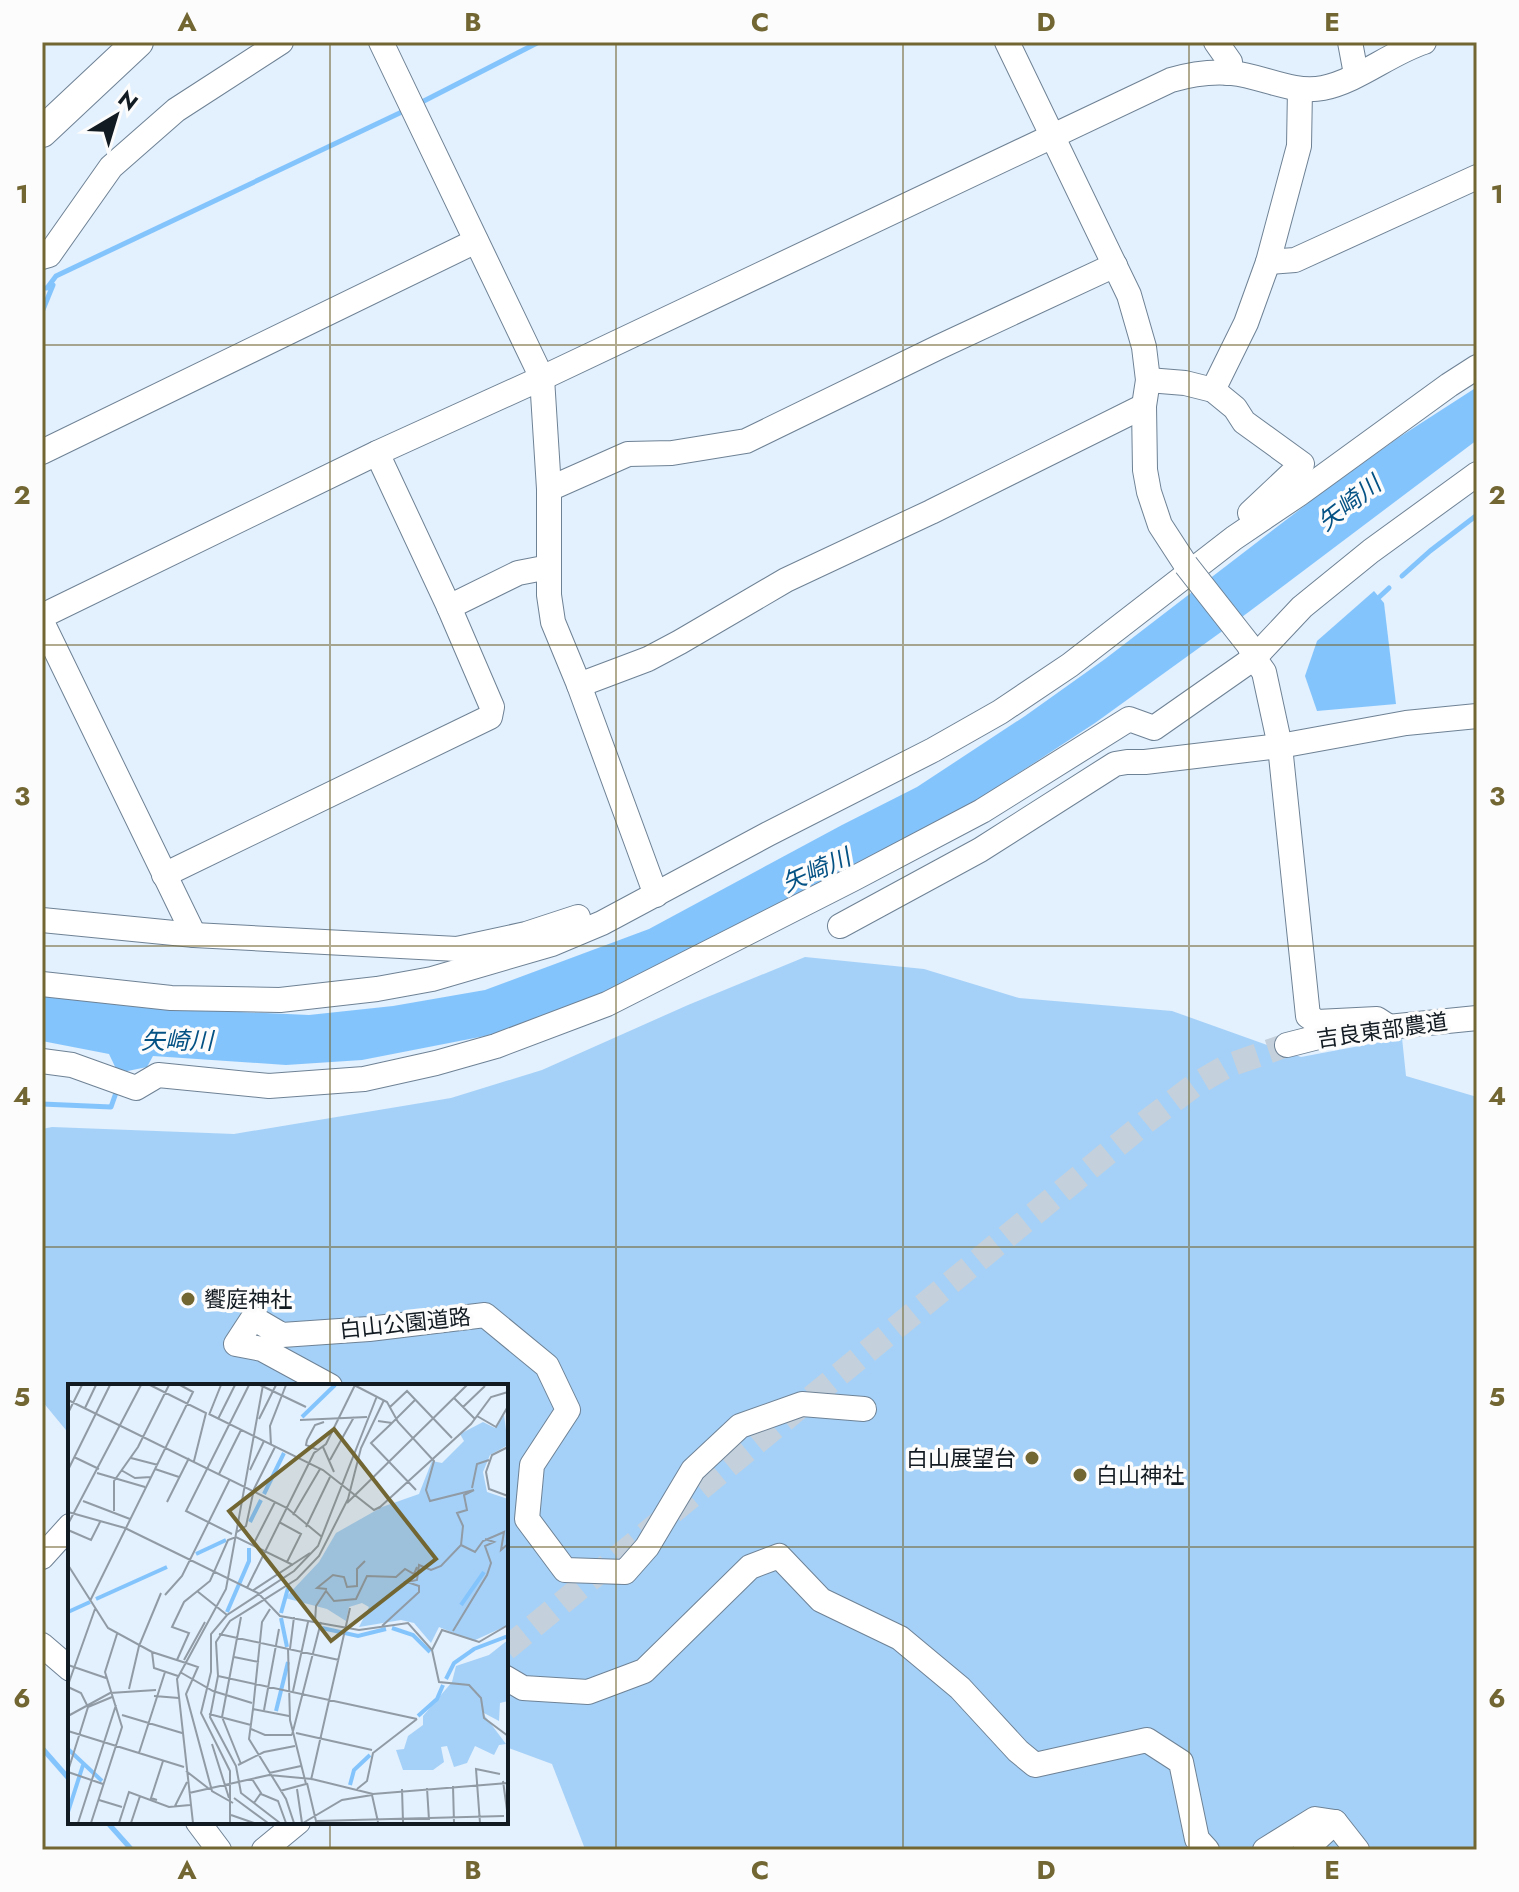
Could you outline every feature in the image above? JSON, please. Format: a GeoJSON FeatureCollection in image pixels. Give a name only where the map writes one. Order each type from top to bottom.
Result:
{"type":"FeatureCollection","features":[{"type":"Feature","properties":{"kind":"main road"},"geometry":{"type":"LineString","coordinates":[[42,132],[138,42]]}},
{"type":"Feature","properties":{"kind":"street"},"geometry":{"type":"LineString","coordinates":[[42,257],[49,255],[111,167],[176,110],[281,42]]}},
{"type":"Feature","properties":{"kind":"street"},"geometry":{"type":"LineString","coordinates":[[381,42],[542,378],[549,489],[549,595],[553,622],[654,889]]}},
{"type":"Feature","properties":{"kind":"street"},"geometry":{"type":"LineString","coordinates":[[1007,42],[1129,295],[1144,347],[1148,380],[1144,406],[1145,470],[1160,525],[1264,672],[1280,746],[1308,1016],[1317,1022],[1377,1019],[1391,1028]]}},
{"type":"Feature","properties":{"kind":"street"},"geometry":{"type":"LineString","coordinates":[[1216,42],[1230,62],[1228,73]]}},
{"type":"Feature","properties":{"kind":"street"},"geometry":{"type":"LineString","coordinates":[[1350,42],[1356,74]]}},
{"type":"Feature","properties":{"kind":"street"},"geometry":{"type":"LineString","coordinates":[[42,616],[377,453],[1171,80],[1200,72],[1228,73],[1300,89],[1322,88],[1339,83],[1423,42]]}},
{"type":"Feature","properties":{"kind":"street"},"geometry":{"type":"LineString","coordinates":[[1213,390],[1246,323],[1268,262],[1299,146],[1300,89]]}},
{"type":"Feature","properties":{"kind":"street"},"geometry":{"type":"LineString","coordinates":[[1268,262],[1295,260],[1477,177]]}},
{"type":"Feature","properties":{"kind":"street"},"geometry":{"type":"LineString","coordinates":[[42,452],[476,241]]}},
{"type":"Feature","properties":{"kind":"street"},"geometry":{"type":"LineString","coordinates":[[549,489],[628,454],[672,453],[746,441],[1115,265]]}},
{"type":"Feature","properties":{"kind":"street"},"geometry":{"type":"LineString","coordinates":[[42,920],[194,935],[457,949],[526,934],[593,913],[654,889],[768,834],[933,750],[1000,712],[1070,665],[1234,538],[1477,367]]}},
{"type":"Feature","properties":{"kind":"street"},"geometry":{"type":"LineString","coordinates":[[1148,380],[1185,383],[1213,390],[1235,408],[1244,422],[1302,464],[1236,526],[1234,538]]}},
{"type":"Feature","properties":{"kind":"street"},"geometry":{"type":"LineString","coordinates":[[579,685],[648,659],[786,580],[1144,406]]}},
{"type":"Feature","properties":{"kind":"street"},"geometry":{"type":"LineString","coordinates":[[164,875],[490,717],[492,707],[377,453]]}},
{"type":"Feature","properties":{"kind":"street"},"geometry":{"type":"LineString","coordinates":[[42,1061],[72,1065],[136,1088],[158,1075],[269,1086],[364,1079],[496,1046],[607,1004],[982,811],[1129,719],[1154,728],[1371,551],[1477,474]]}},
{"type":"Feature","properties":{"kind":"street"},"geometry":{"type":"LineString","coordinates":[[449,607],[518,573],[549,567]]}},
{"type":"Feature","properties":{"kind":"street"},"geometry":{"type":"LineString","coordinates":[[42,622],[194,935]]}},
{"type":"Feature","properties":{"kind":"street"},"geometry":{"type":"LineString","coordinates":[[840,926],[980,850],[1115,764],[1280,746],[1406,723],[1477,716]]}},
{"type":"Feature","properties":{"kind":"street"},"geometry":{"type":"LineString","coordinates":[[42,984],[171,998],[265,1000],[377,989],[432,979],[552,944],[602,923],[654,889]]}},
{"type":"Feature","properties":{"kind":"street","name":"吉良東部農道"},"geometry":{"type":"LineString","coordinates":[[1287,1045],[1338,1032],[1477,1018]]}},
{"type":"Feature","properties":{"kind":"street","name":"白山公園道路"},"geometry":{"type":"LineString","coordinates":[[326,1384],[262,1349],[236,1344],[253,1318],[282,1335],[369,1329],[485,1315],[547,1366],[568,1410],[532,1465],[527,1519],[565,1570],[625,1572],[647,1547],[693,1470],[740,1426],[802,1404],[864,1409]]}},
{"type":"Feature","properties":{"kind":"street"},"geometry":{"type":"LineString","coordinates":[[42,1557],[68,1528]]}},
{"type":"Feature","properties":{"kind":"street"},"geometry":{"type":"LineString","coordinates":[[508,1679],[523,1688],[588,1692],[644,1671],[750,1567],[779,1556],[821,1600],[900,1638],[960,1688],[1018,1751],[1035,1765],[1147,1740],[1181,1762],[1197,1839],[1207,1850]]}},
{"type":"Feature","properties":{"kind":"street"},"geometry":{"type":"LineString","coordinates":[[43,1646],[68,1667]]}},
{"type":"Feature","properties":{"kind":"street"},"geometry":{"type":"LineString","coordinates":[[1265,1850],[1315,1819],[1335,1822],[1357,1850]]}},
{"type":"Feature","properties":{"kind":"street"},"geometry":{"type":"LineString","coordinates":[[1305,1850],[1335,1822]]}},
{"type":"Feature","properties":{"kind":"street"},"geometry":{"type":"LineString","coordinates":[[200,1824],[219,1850]]}},
{"type":"Feature","properties":{"kind":"street"},"geometry":{"type":"LineString","coordinates":[[264,1850],[296,1824]]}},
{"type":"Feature","properties":{"kind":"shaded area"},"geometry":{"type":"Polygon","coordinates":[[[805,957],[924,969],[1019,998],[1172,1011],[1301,1057],[1402,1038],[1406,1076],[1477,1097],[1477,1850],[583,1850],[552,1764],[508,1748],[508,1384],[68,1384],[68,1433],[42,1401],[42,1129],[234,1134],[451,1098],[542,1070],[805,957]]]}},
{"type":"Feature","properties":{"kind":"water","name":"矢崎川"},"geometry":{"type":"Polygon","coordinates":[[[1477,387],[1477,440],[1246,614],[1095,723],[909,845],[699,952],[543,1019],[485,1036],[362,1060],[286,1065],[153,1056],[147,1067],[118,1073],[109,1054],[42,1041],[42,994],[196,1010],[309,1015],[393,1006],[485,990],[649,929],[917,787],[1105,659],[1316,497],[1398,438],[1477,387]]]}},
{"type":"Feature","properties":{"kind":"water"},"geometry":{"type":"Polygon","coordinates":[[[1374,591],[1384,603],[1396,704],[1317,711],[1305,676],[1317,641],[1374,591]]]}},
{"type":"Feature","properties":{"kind":"waterway"},"geometry":{"type":"LineString","coordinates":[[418,104],[539,42]]}},
{"type":"Feature","properties":{"kind":"waterway"},"geometry":{"type":"LineString","coordinates":[[42,288],[47,288],[56,276],[406,110]]}},
{"type":"Feature","properties":{"kind":"waterway"},"geometry":{"type":"LineString","coordinates":[[42,312],[53,285]]}},
{"type":"Feature","properties":{"kind":"waterway"},"geometry":{"type":"LineString","coordinates":[[1402,576],[1477,515]]}},
{"type":"Feature","properties":{"kind":"waterway"},"geometry":{"type":"LineString","coordinates":[[1375,601],[1389,588]]}},
{"type":"Feature","properties":{"kind":"waterway"},"geometry":{"type":"LineString","coordinates":[[42,1104],[111,1107],[118,1087]]}},
{"type":"Feature","properties":{"kind":"waterway"},"geometry":{"type":"LineString","coordinates":[[42,1748],[68,1778]]}},
{"type":"Feature","properties":{"kind":"waterway"},"geometry":{"type":"LineString","coordinates":[[109,1824],[132,1850]]}},
{"type":"Feature","properties":{"kind":"tunnel"},"geometry":{"type":"LineString","coordinates":[[508,1647],[1147,1121],[1196,1084],[1227,1066],[1287,1045]]}},
{"type":"Feature","properties":{"kind":"place","name":"饗庭神社"},"geometry":{"type":"Point","coordinates":[188,1299]}},
{"type":"Feature","properties":{"kind":"place","name":"白山展望台"},"geometry":{"type":"Point","coordinates":[1032,1458]}},
{"type":"Feature","properties":{"kind":"place","name":"白山神社"},"geometry":{"type":"Point","coordinates":[1080,1475]}}]}
